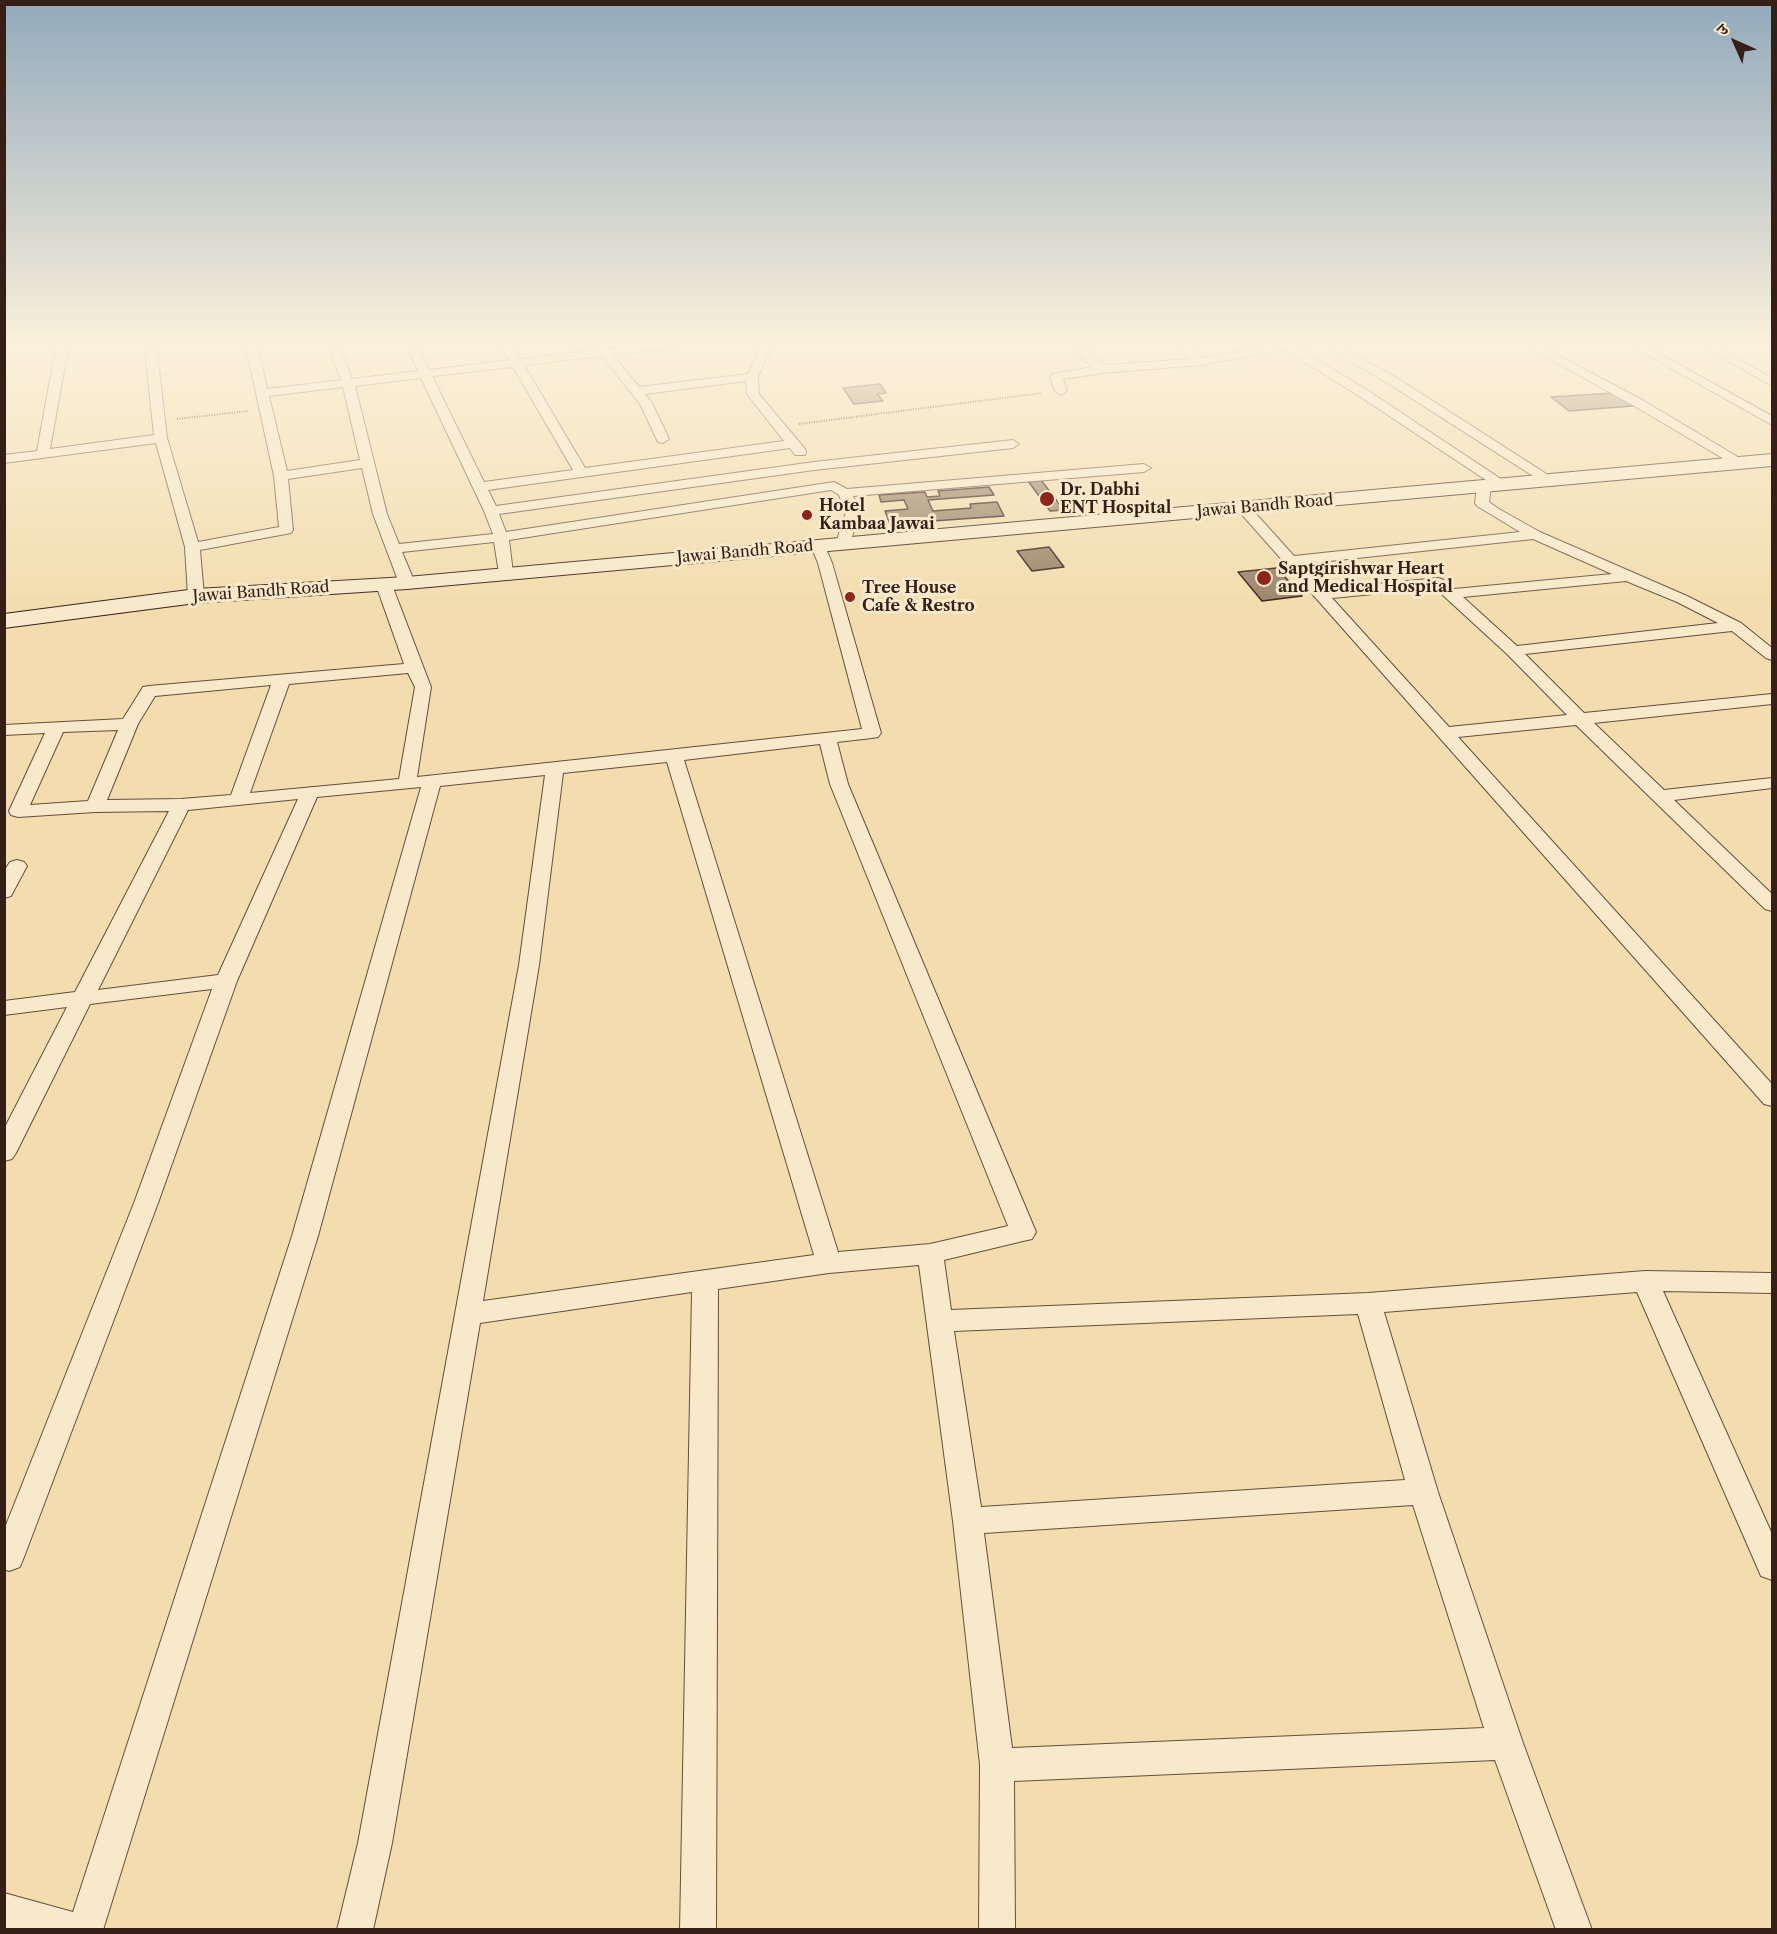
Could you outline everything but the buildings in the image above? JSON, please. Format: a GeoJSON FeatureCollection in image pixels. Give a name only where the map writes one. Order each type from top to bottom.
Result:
{"type":"FeatureCollection","features":[{"type":"Feature","properties":{"kind":"street"},"geometry":{"type":"LineString","coordinates":[[43,454],[47,432]]}},
{"type":"Feature","properties":{"kind":"street"},"geometry":{"type":"LineString","coordinates":[[160,432],[192,547],[196,596]]}},
{"type":"Feature","properties":{"kind":"street"},"geometry":{"type":"LineString","coordinates":[[192,547],[286,530],[281,476],[272,432]]}},
{"type":"Feature","properties":{"kind":"street"},"geometry":{"type":"LineString","coordinates":[[360,432],[380,514],[407,583]]}},
{"type":"Feature","properties":{"kind":"street"},"geometry":{"type":"LineString","coordinates":[[454,432],[501,537],[506,573]]}},
{"type":"Feature","properties":{"kind":"street"},"geometry":{"type":"LineString","coordinates":[[557,432],[581,473]]}},
{"type":"Feature","properties":{"kind":"street"},"geometry":{"type":"LineString","coordinates":[[659,432],[663,440]]}},
{"type":"Feature","properties":{"kind":"street"},"geometry":{"type":"LineString","coordinates":[[783,432],[839,490],[853,512],[843,543]]}},
{"type":"Feature","properties":{"kind":"street"},"geometry":{"type":"LineString","coordinates":[[1419,432],[1494,485],[1482,502],[1494,512],[1535,535],[1626,577],[1682,599],[1735,626],[1773,655]]}},
{"type":"Feature","properties":{"kind":"street"},"geometry":{"type":"LineString","coordinates":[[1474,432],[1549,480]]}},
{"type":"Feature","properties":{"kind":"street"},"geometry":{"type":"LineString","coordinates":[[1688,432],[1741,463]]}},
{"type":"Feature","properties":{"kind":"street"},"geometry":{"type":"LineString","coordinates":[[4,459],[161,438]]}},
{"type":"Feature","properties":{"kind":"street"},"geometry":{"type":"LineString","coordinates":[[479,487],[792,444]]}},
{"type":"Feature","properties":{"kind":"street"},"geometry":{"type":"LineString","coordinates":[[491,511],[814,466],[1013,444]]}},
{"type":"Feature","properties":{"kind":"street","name":"Jawai Bandh Road"},"geometry":{"type":"LineString","coordinates":[[4,621],[196,596],[384,585],[1773,460]]}},
{"type":"Feature","properties":{"kind":"street"},"geometry":{"type":"LineString","coordinates":[[281,476],[368,463]]}},
{"type":"Feature","properties":{"kind":"street"},"geometry":{"type":"LineString","coordinates":[[394,549],[501,537],[839,490],[1144,468]]}},
{"type":"Feature","properties":{"kind":"street"},"geometry":{"type":"LineString","coordinates":[[1243,508],[1769,1090]]}},
{"type":"Feature","properties":{"kind":"street"},"geometry":{"type":"LineString","coordinates":[[1292,561],[1535,535]]}},
{"type":"Feature","properties":{"kind":"street"},"geometry":{"type":"LineString","coordinates":[[57,726],[18,811],[95,806],[181,805],[238,800],[555,769],[828,740],[872,733],[825,563],[818,546]]}},
{"type":"Feature","properties":{"kind":"street"},"geometry":{"type":"LineString","coordinates":[[1450,594],[1626,577]]}},
{"type":"Feature","properties":{"kind":"street"},"geometry":{"type":"LineString","coordinates":[[1322,594],[1439,583],[1513,651],[1580,719],[1773,905]]}},
{"type":"Feature","properties":{"kind":"street"},"geometry":{"type":"LineString","coordinates":[[85,1929],[305,1236],[419,782],[423,687],[384,585]]}},
{"type":"Feature","properties":{"kind":"street"},"geometry":{"type":"LineString","coordinates":[[1513,651],[1735,626]]}},
{"type":"Feature","properties":{"kind":"street"},"geometry":{"type":"LineString","coordinates":[[95,806],[129,724],[149,691],[414,668]]}},
{"type":"Feature","properties":{"kind":"street"},"geometry":{"type":"LineString","coordinates":[[238,800],[282,679]]}},
{"type":"Feature","properties":{"kind":"street"},"geometry":{"type":"LineString","coordinates":[[1446,733],[1773,699]]}},
{"type":"Feature","properties":{"kind":"street"},"geometry":{"type":"LineString","coordinates":[[4,730],[129,724]]}},
{"type":"Feature","properties":{"kind":"street"},"geometry":{"type":"LineString","coordinates":[[468,1314],[829,1263],[930,1254],[1023,1232],[839,784],[828,740]]}},
{"type":"Feature","properties":{"kind":"street"},"geometry":{"type":"LineString","coordinates":[[674,755],[829,1263]]}},
{"type":"Feature","properties":{"kind":"street"},"geometry":{"type":"LineString","coordinates":[[355,1929],[375,1843],[529,965],[555,769]]}},
{"type":"Feature","properties":{"kind":"street"},"geometry":{"type":"LineString","coordinates":[[1659,796],[1773,783]]}},
{"type":"Feature","properties":{"kind":"street"},"geometry":{"type":"LineString","coordinates":[[9,1557],[146,1203],[226,981],[310,793]]}},
{"type":"Feature","properties":{"kind":"street"},"geometry":{"type":"LineString","coordinates":[[4,1153],[181,805]]}},
{"type":"Feature","properties":{"kind":"street"},"geometry":{"type":"LineString","coordinates":[[4,892],[17,866]]}},
{"type":"Feature","properties":{"kind":"street"},"geometry":{"type":"LineString","coordinates":[[4,1008],[226,981]]}},
{"type":"Feature","properties":{"kind":"street"},"geometry":{"type":"LineString","coordinates":[[930,1254],[968,1521],[997,1765],[997,1929]]}},
{"type":"Feature","properties":{"kind":"street"},"geometry":{"type":"LineString","coordinates":[[698,1929],[705,1280]]}},
{"type":"Feature","properties":{"kind":"street"},"geometry":{"type":"LineString","coordinates":[[941,1321],[1368,1303],[1645,1281],[1773,1283]]}},
{"type":"Feature","properties":{"kind":"street"},"geometry":{"type":"LineString","coordinates":[[1645,1281],[1773,1566]]}},
{"type":"Feature","properties":{"kind":"street"},"geometry":{"type":"LineString","coordinates":[[1368,1303],[1423,1491],[1506,1743],[1574,1929]]}},
{"type":"Feature","properties":{"kind":"street"},"geometry":{"type":"LineString","coordinates":[[968,1521],[1423,1491]]}},
{"type":"Feature","properties":{"kind":"street"},"geometry":{"type":"LineString","coordinates":[[997,1765],[1506,1743]]}},
{"type":"Feature","properties":{"kind":"street"},"geometry":{"type":"LineString","coordinates":[[4,1911],[73,1929]]}},
{"type":"Feature","properties":{"kind":"place","name":"Dr. Dabhi ENT Hospital"},"geometry":{"type":"Point","coordinates":[1047,499]}},
{"type":"Feature","properties":{"kind":"place","name":"Hotel Kambaa Jawai"},"geometry":{"type":"Point","coordinates":[807,515]}},
{"type":"Feature","properties":{"kind":"place","name":"Saptgirishwar Heart and Medical Hospital"},"geometry":{"type":"Point","coordinates":[1264,578]}},
{"type":"Feature","properties":{"kind":"place","name":"Tree House Cafe & Restro"},"geometry":{"type":"Point","coordinates":[850,597]}}]}
